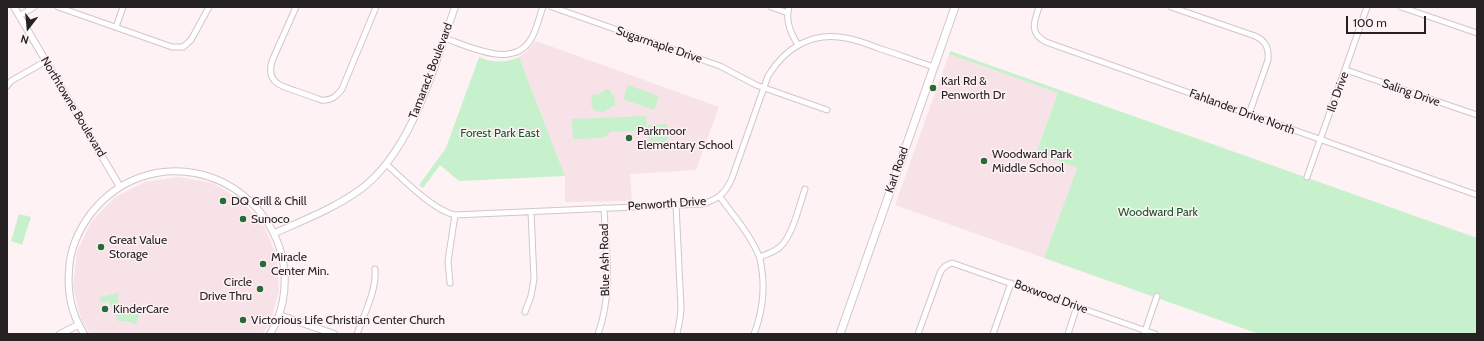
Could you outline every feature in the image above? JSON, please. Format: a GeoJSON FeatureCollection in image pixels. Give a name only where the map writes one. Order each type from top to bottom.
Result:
{"type":"FeatureCollection","features":[{"type":"Feature","properties":{"kind":"main road","name":"Karl Road"},"geometry":{"type":"LineString","coordinates":[[840,334],[955,7]]}},
{"type":"Feature","properties":{"kind":"street","name":"Northtowne Boulevard"},"geometry":{"type":"LineString","coordinates":[[14,7],[120,187]]}},
{"type":"Feature","properties":{"kind":"street"},"geometry":{"type":"LineString","coordinates":[[19,16],[34,7]]}},
{"type":"Feature","properties":{"kind":"street"},"geometry":{"type":"LineString","coordinates":[[58,7],[172,47],[183,47],[191,40],[210,7]]}},
{"type":"Feature","properties":{"kind":"street"},"geometry":{"type":"LineString","coordinates":[[116,27],[123,7]]}},
{"type":"Feature","properties":{"kind":"street"},"geometry":{"type":"LineString","coordinates":[[296,7],[272,61],[270,68],[271,76],[275,82],[281,86],[321,100],[332,99],[338,95],[342,89],[376,7]]}},
{"type":"Feature","properties":{"kind":"street","name":"Tamarack Boulevard"},"geometry":{"type":"LineString","coordinates":[[275,233],[324,211],[352,196],[367,184],[395,153],[416,116],[455,7]]}},
{"type":"Feature","properties":{"kind":"street"},"geometry":{"type":"LineString","coordinates":[[444,38],[490,54],[502,55],[514,52],[525,46],[530,40],[543,7]]}},
{"type":"Feature","properties":{"kind":"street","name":"Sugarmaple Drive"},"geometry":{"type":"LineString","coordinates":[[552,7],[720,66],[764,88],[827,110]]}},
{"type":"Feature","properties":{"kind":"street"},"geometry":{"type":"LineString","coordinates":[[772,7],[788,10],[789,25],[798,45]]}},
{"type":"Feature","properties":{"kind":"street","name":"Fahlander Drive North"},"geometry":{"type":"LineString","coordinates":[[1039,7],[1034,29],[1038,37],[1046,42],[1477,195]]}},
{"type":"Feature","properties":{"kind":"street"},"geometry":{"type":"LineString","coordinates":[[1171,7],[1255,36],[1261,39],[1266,45],[1269,52],[1268,60],[1249,114]]}},
{"type":"Feature","properties":{"kind":"street","name":"Ilo Drive"},"geometry":{"type":"LineString","coordinates":[[1308,177],[1367,7]]}},
{"type":"Feature","properties":{"kind":"street"},"geometry":{"type":"LineString","coordinates":[[1401,7],[1477,33]]}},
{"type":"Feature","properties":{"kind":"street","name":"Penworth Drive"},"geometry":{"type":"LineString","coordinates":[[386,164],[434,205],[448,213],[455,215],[702,204],[720,197],[727,188],[732,178],[768,76],[776,64],[798,45],[815,38],[844,37],[934,67]]}},
{"type":"Feature","properties":{"kind":"street"},"geometry":{"type":"LineString","coordinates":[[7,86],[11,81],[46,61]]}},
{"type":"Feature","properties":{"kind":"street","name":"Saling Drive"},"geometry":{"type":"LineString","coordinates":[[1346,70],[1477,116]]}},
{"type":"Feature","properties":{"kind":"street"},"geometry":{"type":"LineString","coordinates":[[84,334],[78,325],[72,309],[68,278],[71,254],[87,218],[102,201],[120,187],[139,178],[159,173],[189,172],[211,177],[238,190],[252,202],[265,217],[275,233],[282,253],[285,276],[284,294],[279,315],[270,334]]}},
{"type":"Feature","properties":{"kind":"street"},"geometry":{"type":"LineString","coordinates":[[760,256],[774,251],[788,237],[805,189]]}},
{"type":"Feature","properties":{"kind":"street"},"geometry":{"type":"LineString","coordinates":[[720,197],[746,232],[760,256],[764,284],[763,301],[754,334]]}},
{"type":"Feature","properties":{"kind":"street"},"geometry":{"type":"LineString","coordinates":[[676,204],[681,308],[677,334]]}},
{"type":"Feature","properties":{"kind":"street","name":"Blue Ash Road"},"geometry":{"type":"LineString","coordinates":[[598,334],[604,316],[607,287],[604,208]]}},
{"type":"Feature","properties":{"kind":"street"},"geometry":{"type":"LineString","coordinates":[[525,312],[531,296],[534,279],[531,212]]}},
{"type":"Feature","properties":{"kind":"street"},"geometry":{"type":"LineString","coordinates":[[450,283],[448,262],[455,215]]}},
{"type":"Feature","properties":{"kind":"street","name":"Boxwood Drive"},"geometry":{"type":"LineString","coordinates":[[918,334],[942,268],[947,264],[952,263],[1077,306],[1144,332],[1155,334]]}},
{"type":"Feature","properties":{"kind":"street"},"geometry":{"type":"LineString","coordinates":[[357,334],[374,286],[376,277],[375,269]]}},
{"type":"Feature","properties":{"kind":"street"},"geometry":{"type":"LineString","coordinates":[[993,334],[1011,283]]}},
{"type":"Feature","properties":{"kind":"street"},"geometry":{"type":"LineString","coordinates":[[1144,332],[1157,296]]}},
{"type":"Feature","properties":{"kind":"street"},"geometry":{"type":"LineString","coordinates":[[1068,334],[1077,306]]}},
{"type":"Feature","properties":{"kind":"street"},"geometry":{"type":"LineString","coordinates":[[279,315],[334,334]]}},
{"type":"Feature","properties":{"kind":"street"},"geometry":{"type":"LineString","coordinates":[[60,334],[78,325]]}},
{"type":"Feature","properties":{"kind":"shaded area","name":"Parkmoor Elementary School"},"geometry":{"type":"Polygon","coordinates":[[[536,41],[719,107],[696,170],[630,174],[632,201],[565,202],[565,176],[519,57],[536,41]]]}},
{"type":"Feature","properties":{"kind":"shaded area","name":"Woodward Park Middle School"},"geometry":{"type":"Polygon","coordinates":[[[949,54],[1058,93],[1036,153],[1077,168],[1044,258],[895,205],[949,54]]]}},
{"type":"Feature","properties":{"kind":"shaded area"},"geometry":{"type":"Polygon","coordinates":[[[178,177],[212,183],[241,200],[264,226],[277,257],[279,291],[270,323],[262,334],[90,334],[81,319],[73,286],[77,252],[91,222],[115,197],[145,182],[178,177]]]}},
{"type":"Feature","properties":{"kind":"green space","name":"Woodward Park"},"geometry":{"type":"Polygon","coordinates":[[[950,51],[1477,238],[1477,334],[1259,334],[1044,258],[1077,168],[1036,153],[1058,93],[949,54],[950,51]]]}},
{"type":"Feature","properties":{"kind":"green space","name":"Forest Park East"},"geometry":{"type":"Polygon","coordinates":[[[479,57],[499,62],[519,57],[565,176],[459,181],[440,165],[423,188],[419,185],[446,148],[479,57]]]}},
{"type":"Feature","properties":{"kind":"green space"},"geometry":{"type":"Polygon","coordinates":[[[628,85],[659,96],[654,110],[623,99],[628,85]]]}},
{"type":"Feature","properties":{"kind":"green space"},"geometry":{"type":"Polygon","coordinates":[[[607,89],[615,98],[615,105],[603,112],[596,111],[591,106],[592,95],[599,94],[607,89]]]}},
{"type":"Feature","properties":{"kind":"green space"},"geometry":{"type":"Polygon","coordinates":[[[646,116],[647,130],[610,132],[607,136],[599,138],[573,139],[572,119],[646,116]]]}},
{"type":"Feature","properties":{"kind":"green space"},"geometry":{"type":"Polygon","coordinates":[[[667,124],[668,146],[649,147],[648,125],[667,124]]]}},
{"type":"Feature","properties":{"kind":"green space"},"geometry":{"type":"Polygon","coordinates":[[[19,214],[31,217],[22,245],[11,241],[19,214]]]}},
{"type":"Feature","properties":{"kind":"green space"},"geometry":{"type":"Polygon","coordinates":[[[119,293],[117,303],[140,311],[136,324],[118,321],[108,300],[102,303],[99,297],[119,293]]]}},
{"type":"Feature","properties":{"kind":"place","name":"Karl Rd & Penworth Dr"},"geometry":{"type":"Point","coordinates":[933,88]}},
{"type":"Feature","properties":{"kind":"place","name":"Parkmoor Elementary School"},"geometry":{"type":"Point","coordinates":[629,138]}},
{"type":"Feature","properties":{"kind":"place","name":"Woodward Park Middle School"},"geometry":{"type":"Point","coordinates":[984,161]}},
{"type":"Feature","properties":{"kind":"place","name":"DQ Grill & Chill"},"geometry":{"type":"Point","coordinates":[223,201]}},
{"type":"Feature","properties":{"kind":"place","name":"Sunoco"},"geometry":{"type":"Point","coordinates":[243,219]}},
{"type":"Feature","properties":{"kind":"place","name":"Great Value Storage"},"geometry":{"type":"Point","coordinates":[101,247]}},
{"type":"Feature","properties":{"kind":"place","name":"Miracle Center Min."},"geometry":{"type":"Point","coordinates":[263,264]}},
{"type":"Feature","properties":{"kind":"place","name":"Circle Drive Thru"},"geometry":{"type":"Point","coordinates":[260,289]}},
{"type":"Feature","properties":{"kind":"place","name":"KinderCare"},"geometry":{"type":"Point","coordinates":[105,309]}},
{"type":"Feature","properties":{"kind":"place","name":"Victorious Life Christian Center Church"},"geometry":{"type":"Point","coordinates":[243,320]}}]}
